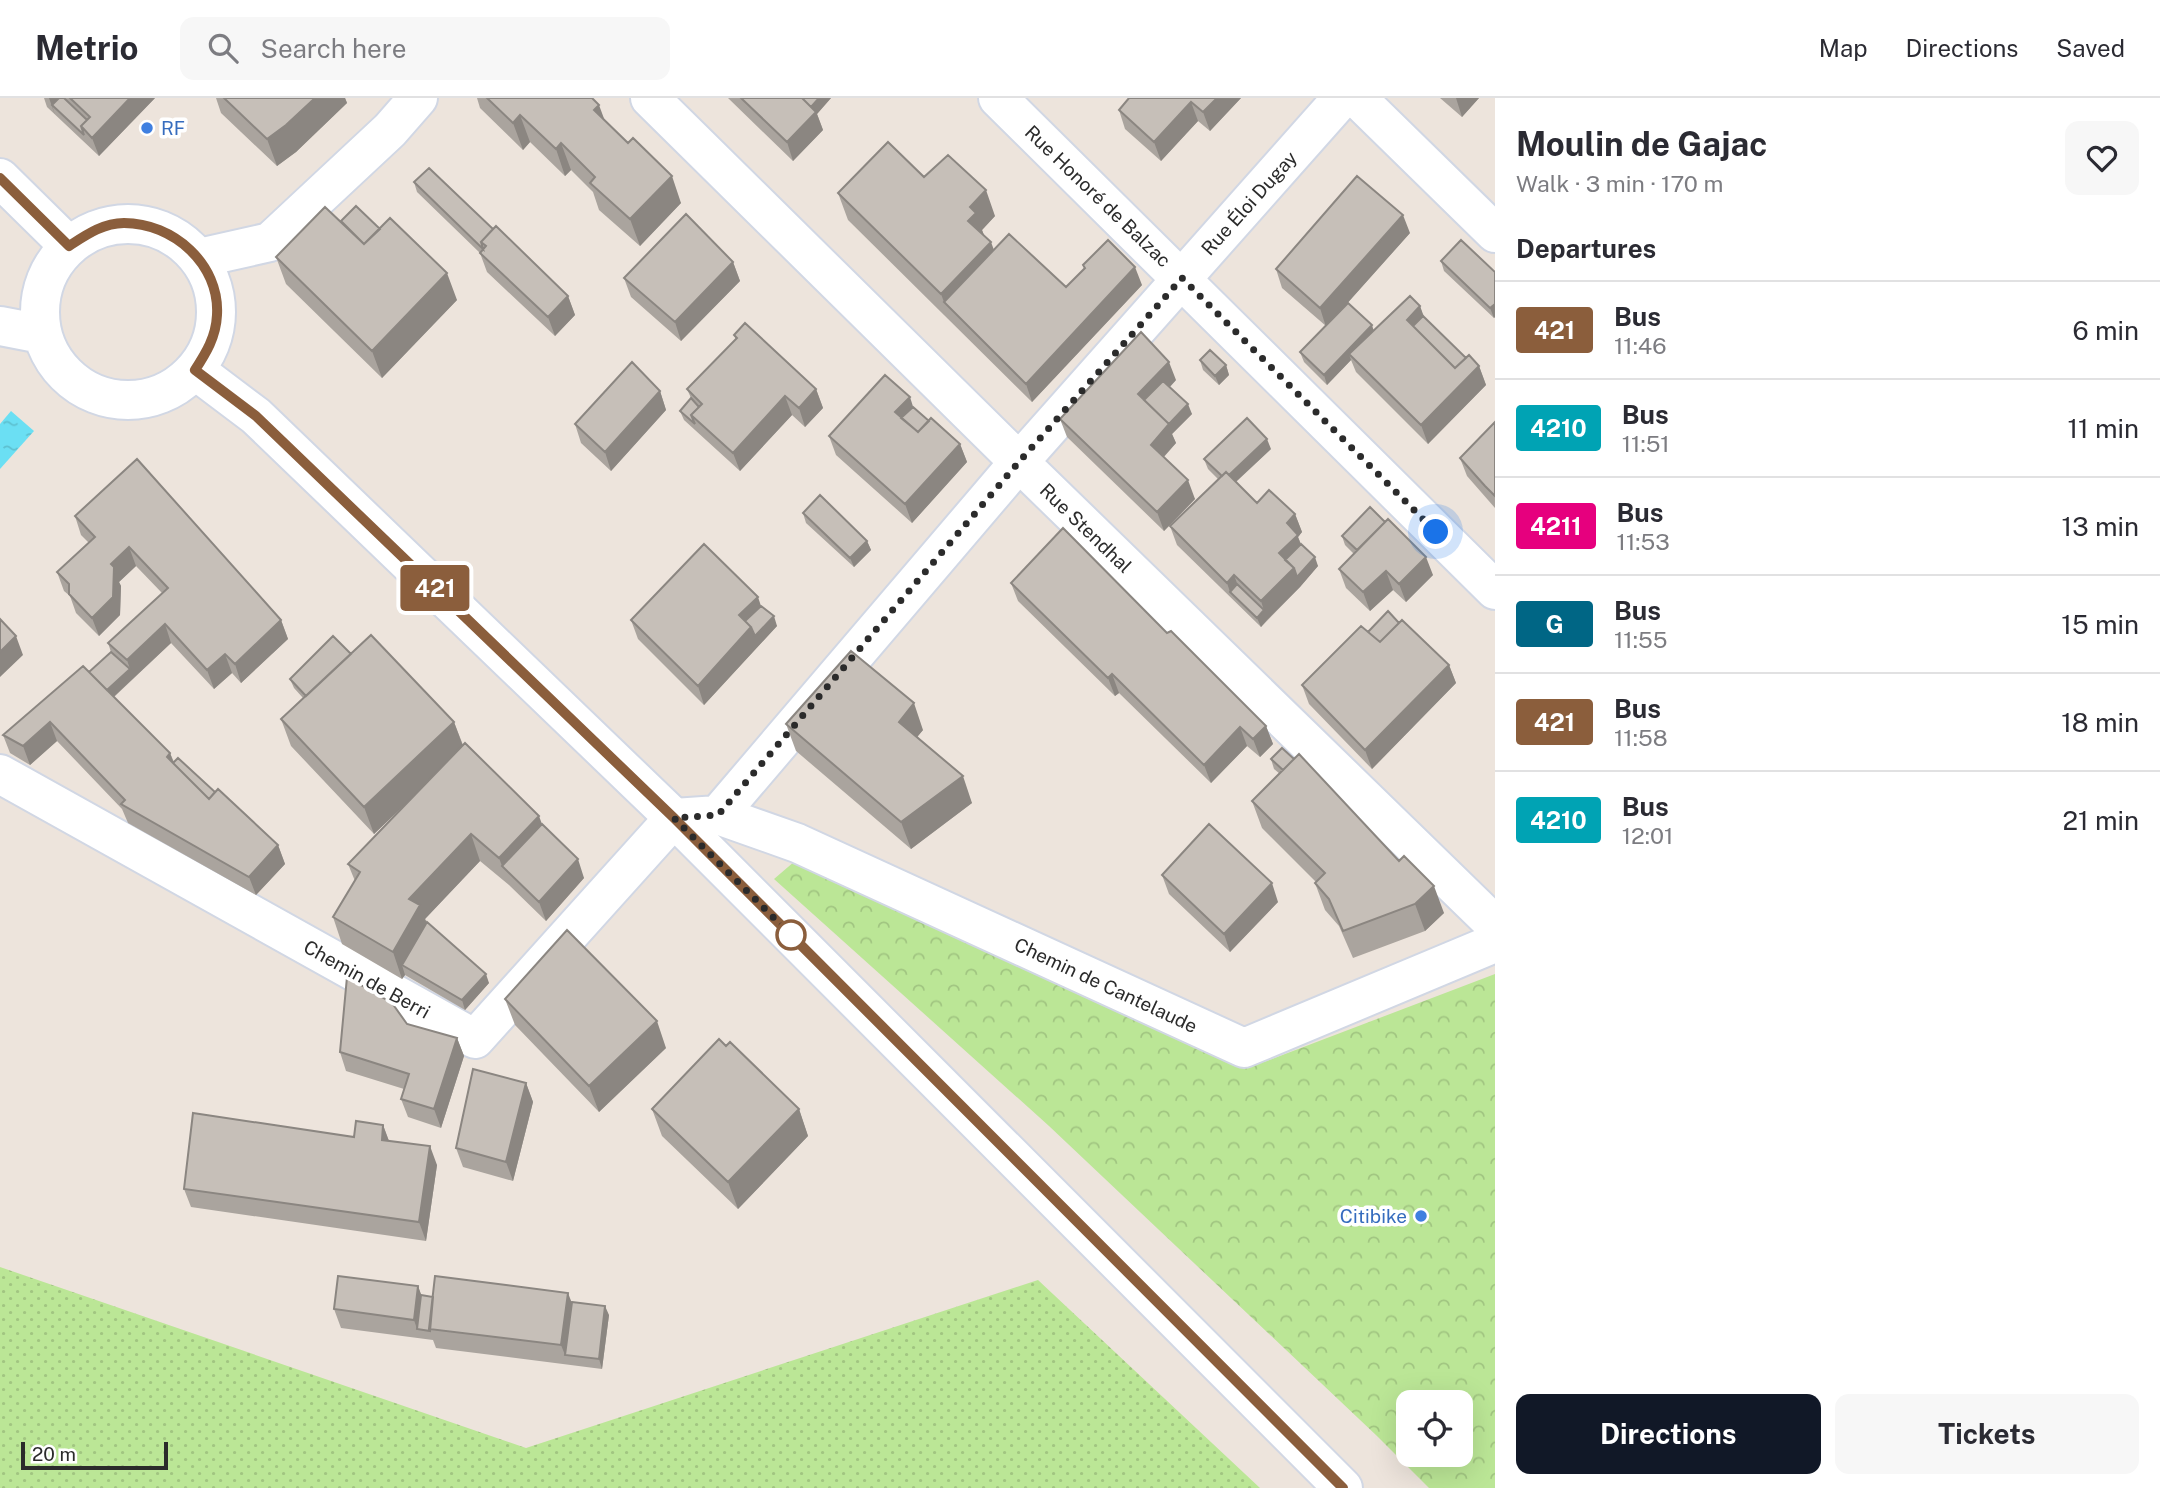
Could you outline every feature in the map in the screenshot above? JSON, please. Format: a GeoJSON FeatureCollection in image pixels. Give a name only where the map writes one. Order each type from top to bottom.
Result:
{"type":"FeatureCollection","features":[{"type":"Feature","properties":{"kind":"street"},"geometry":{"type":"LineString","coordinates":[[199,258],[270,242],[390,130],[418,98]]}},
{"type":"Feature","properties":{"kind":"street","name":"Rue Stendhal"},"geometry":{"type":"LineString","coordinates":[[650,98],[1018,463],[1495,925]]}},
{"type":"Feature","properties":{"kind":"street","name":"Rue Honoré de Balzac"},"geometry":{"type":"LineString","coordinates":[[998,98],[1495,590]]}},
{"type":"Feature","properties":{"kind":"street","name":"Rue Éloi Dugay"},"geometry":{"type":"LineString","coordinates":[[718,815],[1018,463],[1342,98]]}},
{"type":"Feature","properties":{"kind":"street"},"geometry":{"type":"LineString","coordinates":[[1357,98],[1495,233]]}},
{"type":"Feature","properties":{"kind":"street"},"geometry":{"type":"LineString","coordinates":[[0,178],[69,246]]}},
{"type":"Feature","properties":{"kind":"street"},"geometry":{"type":"LineString","coordinates":[[122,223],[151,226],[177,238],[199,258],[212,285],[217,315],[211,345],[195,370],[174,388],[148,398],[121,400],[95,393],[71,380],[53,359],[42,334],[39,311],[43,286],[53,264],[69,246],[93,230],[122,223]]}},
{"type":"Feature","properties":{"kind":"street"},"geometry":{"type":"LineString","coordinates":[[0,326],[42,334]]}},
{"type":"Feature","properties":{"kind":"street"},"geometry":{"type":"LineString","coordinates":[[195,370],[256,416],[674,818],[1343,1488]]}},
{"type":"Feature","properties":{"kind":"street","name":"Chemin de Berri"},"geometry":{"type":"LineString","coordinates":[[0,774],[475,1039],[674,818]]}},
{"type":"Feature","properties":{"kind":"street"},"geometry":{"type":"LineString","coordinates":[[674,818],[718,815]]}},
{"type":"Feature","properties":{"kind":"street","name":"Chemin de Cantelaude"},"geometry":{"type":"LineString","coordinates":[[718,815],[797,843],[1244,1048],[1495,943]]}},
{"type":"Feature","properties":{"kind":"green space"},"geometry":{"type":"Polygon","coordinates":[[[795,861],[1264,1062],[1495,974],[1495,1488],[1429,1488],[1408,1467],[1473,1467],[1473,1390],[1396,1390],[1396,1455],[1049,1126],[774,879],[795,861]]]}},
{"type":"Feature","properties":{"kind":"green space"},"geometry":{"type":"Polygon","coordinates":[[[0,1267],[526,1448],[1038,1280],[1260,1488],[0,1488],[0,1267]]]}},
{"type":"Feature","properties":{"kind":"water"},"geometry":{"type":"Polygon","coordinates":[[[11,411],[34,431],[0,469],[0,424],[11,411]]]}},
{"type":"Feature","properties":{"kind":"building"},"geometry":{"type":"Polygon","coordinates":[[[59,98],[64,98],[87,120],[81,126],[84,135],[52,105],[59,98]]]}},
{"type":"Feature","properties":{"kind":"building"},"geometry":{"type":"Polygon","coordinates":[[[70,98],[130,98],[92,138],[81,126],[90,117],[70,98]]]}},
{"type":"Feature","properties":{"kind":"building"},"geometry":{"type":"Polygon","coordinates":[[[224,98],[315,98],[267,139],[224,98]]]}},
{"type":"Feature","properties":{"kind":"building"},"geometry":{"type":"Polygon","coordinates":[[[487,98],[592,98],[599,105],[594,110],[628,143],[633,138],[672,176],[630,219],[590,183],[595,177],[561,143],[556,149],[520,115],[513,123],[487,98]]]}},
{"type":"Feature","properties":{"kind":"building"},"geometry":{"type":"Polygon","coordinates":[[[741,98],[802,98],[816,112],[787,142],[741,98]]]}},
{"type":"Feature","properties":{"kind":"building"},"geometry":{"type":"Polygon","coordinates":[[[802,98],[819,98],[811,107],[802,98]]]}},
{"type":"Feature","properties":{"kind":"building"},"geometry":{"type":"Polygon","coordinates":[[[1129,98],[1217,98],[1203,112],[1191,102],[1154,142],[1119,110],[1129,98]]]}},
{"type":"Feature","properties":{"kind":"building"},"geometry":{"type":"Polygon","coordinates":[[[888,142],[924,177],[948,155],[986,190],[970,207],[976,213],[968,221],[991,242],[941,294],[838,193],[888,142]]]}},
{"type":"Feature","properties":{"kind":"building"},"geometry":{"type":"Polygon","coordinates":[[[429,168],[493,229],[481,242],[483,249],[414,182],[429,168]]]}},
{"type":"Feature","properties":{"kind":"building"},"geometry":{"type":"Polygon","coordinates":[[[1357,176],[1403,215],[1320,308],[1276,269],[1357,176]]]}},
{"type":"Feature","properties":{"kind":"building"},"geometry":{"type":"Polygon","coordinates":[[[356,206],[380,229],[364,244],[341,221],[356,206]]]}},
{"type":"Feature","properties":{"kind":"building"},"geometry":{"type":"Polygon","coordinates":[[[325,207],[364,244],[390,218],[447,273],[372,351],[276,257],[325,207]]]}},
{"type":"Feature","properties":{"kind":"building"},"geometry":{"type":"Polygon","coordinates":[[[686,214],[733,262],[675,322],[624,278],[686,214]]]}},
{"type":"Feature","properties":{"kind":"building"},"geometry":{"type":"Polygon","coordinates":[[[496,226],[568,296],[548,317],[480,253],[486,246],[481,242],[496,226]]]}},
{"type":"Feature","properties":{"kind":"building"},"geometry":{"type":"Polygon","coordinates":[[[1009,234],[1066,287],[1108,240],[1135,267],[1026,384],[944,302],[1009,234]]]}},
{"type":"Feature","properties":{"kind":"building"},"geometry":{"type":"Polygon","coordinates":[[[1461,240],[1495,272],[1495,304],[1490,308],[1441,261],[1461,240]]]}},
{"type":"Feature","properties":{"kind":"building"},"geometry":{"type":"Polygon","coordinates":[[[1410,296],[1420,306],[1407,320],[1455,368],[1469,355],[1479,366],[1421,425],[1349,354],[1410,296]]]}},
{"type":"Feature","properties":{"kind":"building"},"geometry":{"type":"Polygon","coordinates":[[[1348,303],[1372,325],[1324,375],[1300,352],[1348,303]]]}},
{"type":"Feature","properties":{"kind":"building"},"geometry":{"type":"Polygon","coordinates":[[[1423,316],[1466,358],[1455,368],[1413,326],[1423,316]]]}},
{"type":"Feature","properties":{"kind":"building"},"geometry":{"type":"Polygon","coordinates":[[[745,323],[816,389],[799,408],[785,396],[733,453],[691,415],[702,404],[687,389],[737,338],[734,335],[745,323]]]}},
{"type":"Feature","properties":{"kind":"building"},"geometry":{"type":"Polygon","coordinates":[[[1141,332],[1169,362],[1138,394],[1169,424],[1151,445],[1188,480],[1157,512],[1060,419],[1141,332]]]}},
{"type":"Feature","properties":{"kind":"building"},"geometry":{"type":"Polygon","coordinates":[[[1210,350],[1226,365],[1215,376],[1200,360],[1210,350]]]}},
{"type":"Feature","properties":{"kind":"building"},"geometry":{"type":"Polygon","coordinates":[[[632,362],[660,391],[605,452],[575,424],[632,362]]]}},
{"type":"Feature","properties":{"kind":"building"},"geometry":{"type":"Polygon","coordinates":[[[885,375],[910,397],[895,412],[918,432],[931,418],[960,444],[905,504],[829,436],[885,375]]]}},
{"type":"Feature","properties":{"kind":"building"},"geometry":{"type":"Polygon","coordinates":[[[1163,381],[1188,404],[1169,424],[1144,400],[1163,381]]]}},
{"type":"Feature","properties":{"kind":"building"},"geometry":{"type":"Polygon","coordinates":[[[691,398],[699,407],[691,415],[695,424],[680,411],[691,398]]]}},
{"type":"Feature","properties":{"kind":"building"},"geometry":{"type":"Polygon","coordinates":[[[913,407],[929,421],[918,432],[901,418],[913,407]]]}},
{"type":"Feature","properties":{"kind":"building"},"geometry":{"type":"Polygon","coordinates":[[[1247,418],[1267,439],[1229,475],[1226,472],[1222,476],[1204,459],[1247,418]]]}},
{"type":"Feature","properties":{"kind":"building"},"geometry":{"type":"Polygon","coordinates":[[[1495,422],[1495,496],[1460,458],[1495,422]]]}},
{"type":"Feature","properties":{"kind":"building"},"geometry":{"type":"Polygon","coordinates":[[[137,459],[281,620],[235,664],[225,654],[207,670],[165,624],[127,660],[108,643],[168,588],[129,547],[111,564],[114,567],[113,597],[92,618],[69,594],[69,584],[57,572],[95,537],[75,516],[137,459]]]}},
{"type":"Feature","properties":{"kind":"building"},"geometry":{"type":"Polygon","coordinates":[[[1226,472],[1257,503],[1269,490],[1295,514],[1287,523],[1298,535],[1279,553],[1294,568],[1261,601],[1234,575],[1227,583],[1170,526],[1226,472]]]}},
{"type":"Feature","properties":{"kind":"building"},"geometry":{"type":"Polygon","coordinates":[[[820,495],[867,541],[850,558],[803,513],[820,495]]]}},
{"type":"Feature","properties":{"kind":"building"},"geometry":{"type":"Polygon","coordinates":[[[1370,507],[1385,522],[1357,550],[1342,536],[1370,507]]]}},
{"type":"Feature","properties":{"kind":"building"},"geometry":{"type":"Polygon","coordinates":[[[1388,519],[1426,557],[1399,584],[1386,571],[1363,592],[1339,569],[1388,519]]]}},
{"type":"Feature","properties":{"kind":"building"},"geometry":{"type":"Polygon","coordinates":[[[1063,528],[1167,633],[1171,631],[1266,726],[1253,739],[1240,727],[1204,765],[1112,674],[1108,678],[1011,583],[1063,528]]]}},
{"type":"Feature","properties":{"kind":"building"},"geometry":{"type":"Polygon","coordinates":[[[704,544],[758,597],[739,615],[751,627],[698,686],[631,620],[704,544]]]}},
{"type":"Feature","properties":{"kind":"building"},"geometry":{"type":"Polygon","coordinates":[[[1301,544],[1315,557],[1297,577],[1294,568],[1285,560],[1301,544]]]}},
{"type":"Feature","properties":{"kind":"building"},"geometry":{"type":"Polygon","coordinates":[[[1237,584],[1264,610],[1257,618],[1230,592],[1237,584]]]}},
{"type":"Feature","properties":{"kind":"building"},"geometry":{"type":"Polygon","coordinates":[[[761,606],[774,616],[755,636],[745,621],[761,606]]]}},
{"type":"Feature","properties":{"kind":"building"},"geometry":{"type":"Polygon","coordinates":[[[1388,611],[1399,623],[1380,642],[1368,632],[1388,611]]]}},
{"type":"Feature","properties":{"kind":"building"},"geometry":{"type":"Polygon","coordinates":[[[0,619],[16,636],[0,652],[0,619]]]}},
{"type":"Feature","properties":{"kind":"building"},"geometry":{"type":"Polygon","coordinates":[[[1402,620],[1449,665],[1365,750],[1302,685],[1361,626],[1380,642],[1402,620]]]}},
{"type":"Feature","properties":{"kind":"building"},"geometry":{"type":"Polygon","coordinates":[[[371,635],[454,722],[364,807],[281,719],[371,635]]]}},
{"type":"Feature","properties":{"kind":"building"},"geometry":{"type":"Polygon","coordinates":[[[333,636],[351,654],[306,696],[290,679],[333,636]]]}},
{"type":"Feature","properties":{"kind":"building"},"geometry":{"type":"Polygon","coordinates":[[[851,651],[914,703],[899,722],[963,776],[901,822],[786,724],[851,651]]]}},
{"type":"Feature","properties":{"kind":"building"},"geometry":{"type":"Polygon","coordinates":[[[111,652],[130,669],[107,690],[89,672],[111,652]]]}},
{"type":"Feature","properties":{"kind":"building"},"geometry":{"type":"Polygon","coordinates":[[[83,666],[170,753],[167,757],[209,799],[218,789],[278,845],[249,877],[121,804],[125,800],[50,722],[23,746],[3,735],[83,666]]]}},
{"type":"Feature","properties":{"kind":"building"},"geometry":{"type":"Polygon","coordinates":[[[465,743],[539,816],[499,858],[471,834],[409,899],[420,905],[393,952],[333,917],[360,872],[348,864],[465,743]]]}},
{"type":"Feature","properties":{"kind":"building"},"geometry":{"type":"Polygon","coordinates":[[[1282,748],[1294,759],[1283,770],[1271,759],[1282,748]]]}},
{"type":"Feature","properties":{"kind":"building"},"geometry":{"type":"Polygon","coordinates":[[[1299,754],[1399,861],[1404,856],[1434,886],[1415,904],[1343,931],[1329,899],[1315,883],[1325,873],[1252,801],[1299,754]]]}},
{"type":"Feature","properties":{"kind":"building"},"geometry":{"type":"Polygon","coordinates":[[[178,758],[215,792],[209,799],[173,763],[178,758]]]}},
{"type":"Feature","properties":{"kind":"building"},"geometry":{"type":"Polygon","coordinates":[[[542,824],[578,859],[539,902],[502,866],[542,824]]]}},
{"type":"Feature","properties":{"kind":"building"},"geometry":{"type":"Polygon","coordinates":[[[1209,824],[1272,883],[1224,934],[1162,875],[1209,824]]]}},
{"type":"Feature","properties":{"kind":"building"},"geometry":{"type":"Polygon","coordinates":[[[427,922],[486,974],[462,1000],[402,965],[427,922]]]}},
{"type":"Feature","properties":{"kind":"building"},"geometry":{"type":"Polygon","coordinates":[[[567,930],[657,1021],[589,1086],[505,999],[567,930]]]}},
{"type":"Feature","properties":{"kind":"building"},"geometry":{"type":"Polygon","coordinates":[[[347,977],[392,1003],[407,1024],[457,1038],[434,1109],[401,1099],[409,1074],[340,1052],[347,977]]]}},
{"type":"Feature","properties":{"kind":"building"},"geometry":{"type":"Polygon","coordinates":[[[719,1039],[726,1046],[730,1042],[799,1109],[728,1182],[652,1109],[719,1039]]]}},
{"type":"Feature","properties":{"kind":"building"},"geometry":{"type":"Polygon","coordinates":[[[473,1069],[526,1083],[506,1162],[456,1148],[473,1069]]]}},
{"type":"Feature","properties":{"kind":"building"},"geometry":{"type":"Polygon","coordinates":[[[193,1113],[354,1137],[356,1121],[383,1125],[382,1140],[430,1146],[419,1222],[184,1189],[193,1113]]]}},
{"type":"Feature","properties":{"kind":"building"},"geometry":{"type":"Polygon","coordinates":[[[338,1276],[418,1286],[414,1320],[334,1309],[338,1276]]]}},
{"type":"Feature","properties":{"kind":"building"},"geometry":{"type":"Polygon","coordinates":[[[435,1276],[568,1293],[561,1345],[429,1329],[435,1276]]]}},
{"type":"Feature","properties":{"kind":"building"},"geometry":{"type":"Polygon","coordinates":[[[421,1295],[433,1297],[430,1331],[417,1329],[421,1295]]]}},
{"type":"Feature","properties":{"kind":"building"},"geometry":{"type":"Polygon","coordinates":[[[572,1302],[605,1306],[599,1359],[565,1355],[572,1302]]]}},
{"type":"Feature","properties":{"kind":"bus line","name":"421"},"geometry":{"type":"LineString","coordinates":[[0,178],[69,246],[93,230],[122,223],[151,226],[177,238],[199,258],[212,285],[217,315],[211,345],[195,370],[256,416],[674,818],[1343,1488]]}},
{"type":"Feature","properties":{"kind":"place","name":"RF"},"geometry":{"type":"Point","coordinates":[147,128]}},
{"type":"Feature","properties":{"kind":"place","name":"Citibike"},"geometry":{"type":"Point","coordinates":[1421,1216]}},
{"type":"Feature","properties":{"kind":"route"},"geometry":{"type":"LineString","coordinates":[[791,935],[674,818],[718,815],[1018,463],[1182,278],[1436,532]]}}]}
